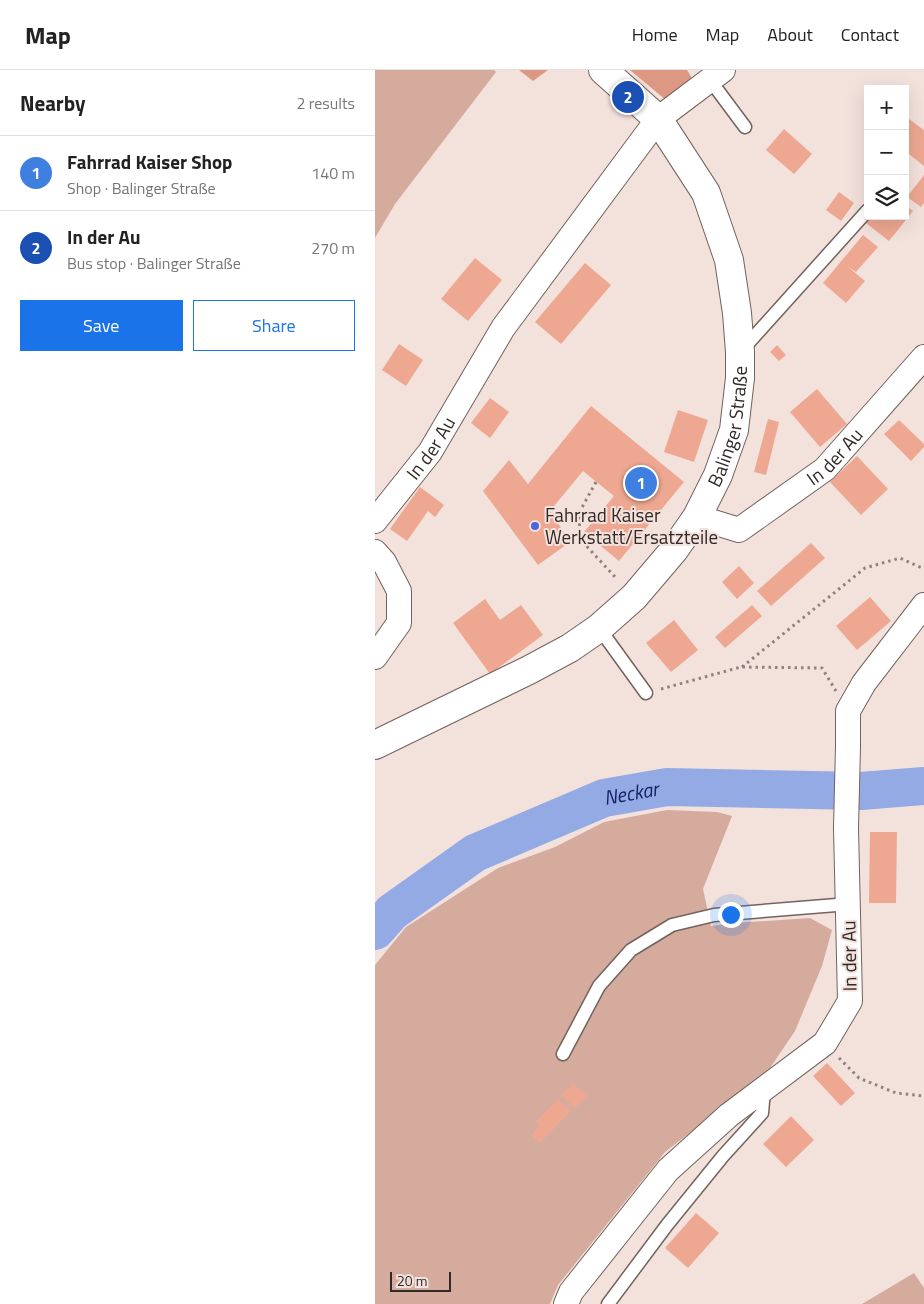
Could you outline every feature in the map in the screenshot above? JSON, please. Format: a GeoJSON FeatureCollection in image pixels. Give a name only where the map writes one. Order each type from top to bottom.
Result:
{"type":"FeatureCollection","features":[{"type":"Feature","properties":{"kind":"main road","name":"Balinger Straße"},"geometry":{"type":"LineString","coordinates":[[375,745],[529,670],[570,648],[599,628],[634,597],[674,550],[697,517],[718,474],[735,430],[740,378],[737,313],[729,260],[706,193],[658,119],[603,70]]}},
{"type":"Feature","properties":{"kind":"street","name":"In der Au"},"geometry":{"type":"LineString","coordinates":[[375,521],[429,452],[503,328],[658,119],[717,75]]}},
{"type":"Feature","properties":{"kind":"street","name":"In der Au"},"geometry":{"type":"LineString","coordinates":[[697,517],[739,530],[825,469],[924,357]]}},
{"type":"Feature","properties":{"kind":"street"},"geometry":{"type":"LineString","coordinates":[[375,552],[384,562],[399,591],[399,623],[375,657]]}},
{"type":"Feature","properties":{"kind":"street","name":"In der Au"},"geometry":{"type":"LineString","coordinates":[[566,1304],[571,1292],[668,1170],[729,1115],[825,1043],[850,1001],[847,828],[848,711],[864,683],[924,605]]}},
{"type":"Feature","properties":{"kind":"lane"},"geometry":{"type":"LineString","coordinates":[[717,75],[745,127]]}},
{"type":"Feature","properties":{"kind":"lane"},"geometry":{"type":"LineString","coordinates":[[740,352],[864,214]]}},
{"type":"Feature","properties":{"kind":"lane"},"geometry":{"type":"LineString","coordinates":[[599,628],[646,693]]}},
{"type":"Feature","properties":{"kind":"lane"},"geometry":{"type":"LineString","coordinates":[[563,1054],[599,986],[631,950],[672,925],[714,915],[849,904]]}},
{"type":"Feature","properties":{"kind":"lane"},"geometry":{"type":"LineString","coordinates":[[608,1304],[667,1225],[723,1156],[762,1113],[764,1090]]}},
{"type":"Feature","properties":{"kind":"path"},"geometry":{"type":"LineString","coordinates":[[596,482],[580,511],[579,538],[634,597]]}},
{"type":"Feature","properties":{"kind":"path"},"geometry":{"type":"LineString","coordinates":[[741,667],[865,568],[900,558],[924,569]]}},
{"type":"Feature","properties":{"kind":"path"},"geometry":{"type":"LineString","coordinates":[[646,693],[741,667],[822,668]]}},
{"type":"Feature","properties":{"kind":"path"},"geometry":{"type":"LineString","coordinates":[[825,1043],[859,1078],[896,1093],[924,1096]]}},
{"type":"Feature","properties":{"kind":"shaded area"},"geometry":{"type":"Polygon","coordinates":[[[375,70],[494,70],[496,72],[395,204],[375,238],[375,70]]]}},
{"type":"Feature","properties":{"kind":"shaded area"},"geometry":{"type":"Polygon","coordinates":[[[519,70],[548,70],[533,81],[519,70]]]}},
{"type":"Feature","properties":{"kind":"shaded area"},"geometry":{"type":"Polygon","coordinates":[[[630,70],[687,70],[696,85],[667,101],[630,70]]]}},
{"type":"Feature","properties":{"kind":"shaded area"},"geometry":{"type":"Polygon","coordinates":[[[667,810],[717,812],[732,816],[703,889],[711,926],[810,918],[832,930],[822,966],[795,1031],[766,1074],[665,1152],[558,1285],[550,1304],[375,1304],[375,965],[406,927],[498,868],[555,847],[604,822],[667,810]]]}},
{"type":"Feature","properties":{"kind":"shaded area"},"geometry":{"type":"Polygon","coordinates":[[[914,1273],[924,1288],[924,1304],[862,1304],[914,1273]]]}},
{"type":"Feature","properties":{"kind":"building"},"geometry":{"type":"Polygon","coordinates":[[[909,119],[924,130],[924,166],[909,154],[909,119]]]}},
{"type":"Feature","properties":{"kind":"building"},"geometry":{"type":"Polygon","coordinates":[[[784,129],[812,154],[794,174],[766,150],[784,129]]]}},
{"type":"Feature","properties":{"kind":"building"},"geometry":{"type":"Polygon","coordinates":[[[924,175],[924,203],[921,207],[909,198],[909,194],[924,175]]]}},
{"type":"Feature","properties":{"kind":"building"},"geometry":{"type":"Polygon","coordinates":[[[839,192],[854,203],[841,221],[826,210],[839,192]]]}},
{"type":"Feature","properties":{"kind":"building"},"geometry":{"type":"Polygon","coordinates":[[[909,208],[913,211],[909,216],[909,208]]]}},
{"type":"Feature","properties":{"kind":"building"},"geometry":{"type":"Polygon","coordinates":[[[868,220],[906,220],[889,241],[866,223],[868,220]]]}},
{"type":"Feature","properties":{"kind":"building"},"geometry":{"type":"Polygon","coordinates":[[[863,235],[878,247],[856,272],[847,266],[865,281],[846,303],[823,283],[863,235]]]}},
{"type":"Feature","properties":{"kind":"building"},"geometry":{"type":"Polygon","coordinates":[[[475,258],[502,280],[468,321],[441,299],[475,258]]]}},
{"type":"Feature","properties":{"kind":"building"},"geometry":{"type":"Polygon","coordinates":[[[585,263],[611,285],[561,344],[535,322],[585,263]]]}},
{"type":"Feature","properties":{"kind":"building"},"geometry":{"type":"Polygon","coordinates":[[[399,344],[423,360],[406,386],[382,370],[399,344]]]}},
{"type":"Feature","properties":{"kind":"building"},"geometry":{"type":"Polygon","coordinates":[[[777,345],[786,355],[779,361],[770,352],[777,345]]]}},
{"type":"Feature","properties":{"kind":"building"},"geometry":{"type":"Polygon","coordinates":[[[817,389],[847,424],[820,447],[790,412],[817,389]]]}},
{"type":"Feature","properties":{"kind":"building"},"geometry":{"type":"Polygon","coordinates":[[[490,398],[509,412],[490,438],[471,423],[490,398]]]}},
{"type":"Feature","properties":{"kind":"building"},"geometry":{"type":"Polygon","coordinates":[[[591,406],[684,482],[619,561],[584,532],[614,496],[583,471],[550,511],[570,542],[538,565],[483,491],[509,460],[528,484],[591,406]]]}},
{"type":"Feature","properties":{"kind":"building"},"geometry":{"type":"Polygon","coordinates":[[[678,410],[708,420],[694,462],[664,452],[678,410]]]}},
{"type":"Feature","properties":{"kind":"building"},"geometry":{"type":"Polygon","coordinates":[[[768,419],[779,422],[766,475],[754,472],[768,419]]]}},
{"type":"Feature","properties":{"kind":"building"},"geometry":{"type":"Polygon","coordinates":[[[899,420],[924,444],[924,447],[911,461],[884,434],[899,420]]]}},
{"type":"Feature","properties":{"kind":"building"},"geometry":{"type":"Polygon","coordinates":[[[857,456],[888,489],[861,515],[830,482],[857,456]]]}},
{"type":"Feature","properties":{"kind":"building"},"geometry":{"type":"Polygon","coordinates":[[[420,487],[444,505],[435,517],[428,511],[407,541],[390,529],[420,487]]]}},
{"type":"Feature","properties":{"kind":"building"},"geometry":{"type":"Polygon","coordinates":[[[811,543],[825,558],[771,606],[757,591],[811,543]]]}},
{"type":"Feature","properties":{"kind":"building"},"geometry":{"type":"Polygon","coordinates":[[[739,566],[754,583],[737,599],[722,582],[739,566]]]}},
{"type":"Feature","properties":{"kind":"building"},"geometry":{"type":"Polygon","coordinates":[[[870,597],[891,621],[857,650],[836,626],[870,597]]]}},
{"type":"Feature","properties":{"kind":"building"},"geometry":{"type":"Polygon","coordinates":[[[485,599],[500,620],[521,605],[543,635],[490,674],[453,623],[485,599]]]}},
{"type":"Feature","properties":{"kind":"building"},"geometry":{"type":"Polygon","coordinates":[[[752,605],[762,616],[725,648],[715,637],[752,605]]]}},
{"type":"Feature","properties":{"kind":"building"},"geometry":{"type":"Polygon","coordinates":[[[674,620],[698,650],[671,672],[646,643],[674,620]]]}},
{"type":"Feature","properties":{"kind":"building"},"geometry":{"type":"Polygon","coordinates":[[[870,832],[897,832],[896,903],[869,903],[870,832]]]}},
{"type":"Feature","properties":{"kind":"building"},"geometry":{"type":"Polygon","coordinates":[[[827,1063],[855,1093],[841,1106],[813,1076],[827,1063]]]}},
{"type":"Feature","properties":{"kind":"building"},"geometry":{"type":"Polygon","coordinates":[[[573,1083],[587,1096],[575,1108],[561,1095],[573,1083]]]}},
{"type":"Feature","properties":{"kind":"building"},"geometry":{"type":"Polygon","coordinates":[[[558,1099],[571,1111],[540,1143],[531,1135],[540,1125],[536,1121],[558,1099]]]}},
{"type":"Feature","properties":{"kind":"building"},"geometry":{"type":"Polygon","coordinates":[[[791,1116],[814,1140],[786,1167],[763,1144],[791,1116]]]}},
{"type":"Feature","properties":{"kind":"building"},"geometry":{"type":"Polygon","coordinates":[[[696,1213],[719,1233],[688,1268],[665,1248],[696,1213]]]}},
{"type":"Feature","properties":{"kind":"waterway","name":"Neckar"},"geometry":{"type":"LineString","coordinates":[[375,931],[392,912],[475,853],[604,798],[667,787],[861,791],[924,786]]}},
{"type":"Feature","properties":{"kind":"place","name":"In der Au"},"geometry":{"type":"Point","coordinates":[628,97]}},
{"type":"Feature","properties":{"kind":"place","name":"Fahrrad Kaiser Shop"},"geometry":{"type":"Point","coordinates":[641,483]}},
{"type":"Feature","properties":{"kind":"place","name":"Fahrrad Kaiser Werkstatt/Ersatzteile"},"geometry":{"type":"Point","coordinates":[535,526]}}]}
